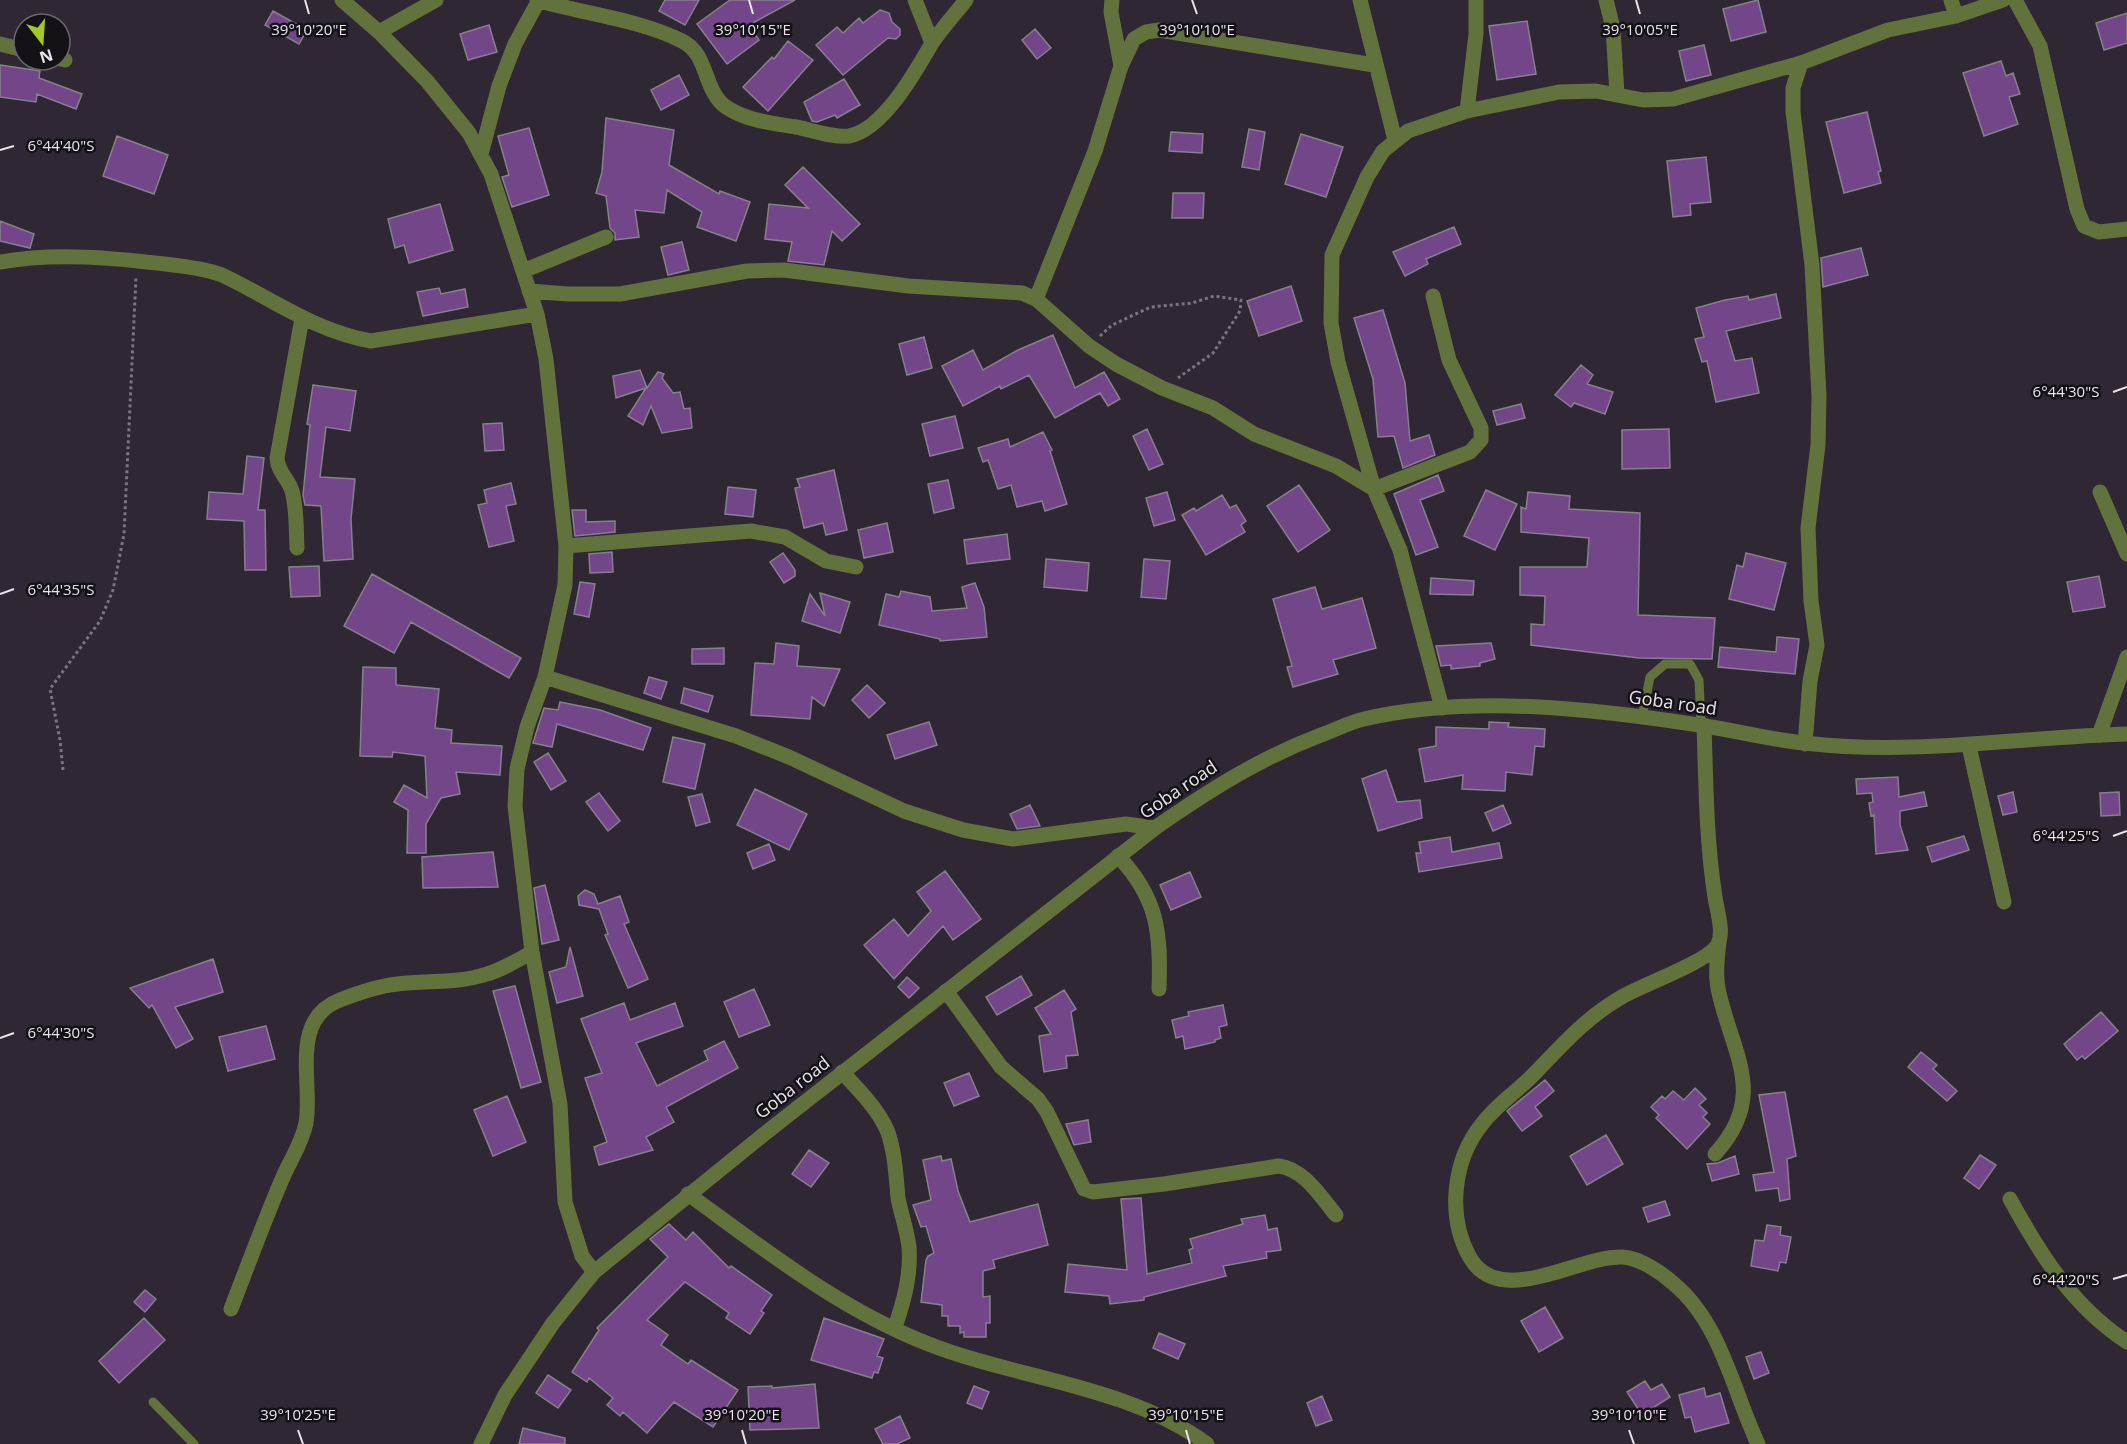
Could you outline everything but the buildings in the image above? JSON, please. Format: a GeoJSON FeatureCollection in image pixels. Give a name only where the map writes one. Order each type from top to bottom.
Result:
{"type":"FeatureCollection","features":[{"type":"Feature","properties":{"kind":"street"},"geometry":{"type":"LineString","coordinates":[[342,0],[379,32],[427,81],[469,133],[481,154],[491,174],[537,314],[546,359],[566,546],[565,585],[545,676],[527,727],[517,769],[515,806],[532,951],[560,1104],[565,1202],[582,1256],[594,1272]]}},
{"type":"Feature","properties":{"kind":"street"},"geometry":{"type":"LineString","coordinates":[[379,32],[436,0]]}},
{"type":"Feature","properties":{"kind":"street"},"geometry":{"type":"LineString","coordinates":[[481,154],[499,86],[515,44],[538,0],[641,27],[684,41],[696,53],[711,88],[727,107],[743,116],[767,123],[839,137],[862,132],[873,125],[909,80],[932,43],[966,0]]}},
{"type":"Feature","properties":{"kind":"street"},"geometry":{"type":"LineString","coordinates":[[915,0],[932,43]]}},
{"type":"Feature","properties":{"kind":"street"},"geometry":{"type":"LineString","coordinates":[[1112,0],[1111,12],[1121,66]]}},
{"type":"Feature","properties":{"kind":"street"},"geometry":{"type":"LineString","coordinates":[[1360,0],[1374,65],[1395,140]]}},
{"type":"Feature","properties":{"kind":"street"},"geometry":{"type":"LineString","coordinates":[[1467,111],[1476,34],[1476,0]]}},
{"type":"Feature","properties":{"kind":"street"},"geometry":{"type":"LineString","coordinates":[[1606,0],[1613,28],[1617,94]]}},
{"type":"Feature","properties":{"kind":"street"},"geometry":{"type":"LineString","coordinates":[[1951,0],[1956,16]]}},
{"type":"Feature","properties":{"kind":"street"},"geometry":{"type":"LineString","coordinates":[[1442,708],[1400,550],[1374,489],[1338,362],[1331,323],[1332,255],[1367,177],[1383,151],[1408,131],[1467,111],[1559,92],[1617,94],[1643,100],[1673,99],[1801,63],[1888,30],[1956,16],[2003,0]]}},
{"type":"Feature","properties":{"kind":"street"},"geometry":{"type":"LineString","coordinates":[[2015,0],[2040,46],[2077,209],[2084,226],[2099,232],[2127,229]]}},
{"type":"Feature","properties":{"kind":"street"},"geometry":{"type":"LineString","coordinates":[[1036,299],[1095,151],[1121,66],[1134,39],[1146,32],[1159,30],[1374,65]]}},
{"type":"Feature","properties":{"kind":"street"},"geometry":{"type":"LineString","coordinates":[[1801,63],[1793,88],[1793,112],[1812,265],[1819,396],[1818,445],[1808,528],[1811,601],[1817,645],[1810,681],[1805,744]]}},
{"type":"Feature","properties":{"kind":"street"},"geometry":{"type":"LineString","coordinates":[[523,271],[606,237]]}},
{"type":"Feature","properties":{"kind":"street"},"geometry":{"type":"LineString","coordinates":[[0,262],[64,257],[137,261],[219,274],[302,318],[351,338],[371,341],[537,314]]}},
{"type":"Feature","properties":{"kind":"street"},"geometry":{"type":"LineString","coordinates":[[529,291],[620,294],[747,271],[784,270],[908,286],[1014,292],[1036,299],[1089,346],[1162,388],[1213,408],[1254,434],[1336,465],[1374,489]]}},
{"type":"Feature","properties":{"kind":"street"},"geometry":{"type":"LineString","coordinates":[[1374,489],[1470,452],[1481,440],[1481,428],[1449,360],[1432,296]]}},
{"type":"Feature","properties":{"kind":"street"},"geometry":{"type":"LineString","coordinates":[[297,548],[295,502],[290,484],[278,468],[277,458],[302,318]]}},
{"type":"Feature","properties":{"kind":"street"},"geometry":{"type":"LineString","coordinates":[[2100,492],[2127,554]]}},
{"type":"Feature","properties":{"kind":"street"},"geometry":{"type":"LineString","coordinates":[[566,546],[751,531],[785,537],[826,561],[856,567]]}},
{"type":"Feature","properties":{"kind":"street"},"geometry":{"type":"LineString","coordinates":[[2099,735],[2127,657]]}},
{"type":"Feature","properties":{"kind":"street"},"geometry":{"type":"LineString","coordinates":[[545,676],[736,736],[789,757],[904,811],[963,830],[1013,839],[1044,837],[1126,824],[1155,828]]}},
{"type":"Feature","properties":{"kind":"street","name":"Goba road"},"geometry":{"type":"LineString","coordinates":[[482,1444],[505,1395],[553,1323],[594,1272],[688,1194],[1118,856],[1220,783],[1277,752],[1363,719],[1442,708],[1498,706],[1641,717],[1703,725],[1805,744],[1881,747],[1969,746],[2127,734]]}},
{"type":"Feature","properties":{"kind":"street"},"geometry":{"type":"LineString","coordinates":[[1703,725],[1709,864],[1720,930],[1718,991],[1744,1076],[1741,1105],[1729,1139],[1715,1154]]}},
{"type":"Feature","properties":{"kind":"street"},"geometry":{"type":"LineString","coordinates":[[1969,746],[2004,902]]}},
{"type":"Feature","properties":{"kind":"street"},"geometry":{"type":"LineString","coordinates":[[1118,856],[1137,876],[1155,916],[1160,955],[1159,989]]}},
{"type":"Feature","properties":{"kind":"street"},"geometry":{"type":"LineString","coordinates":[[1719,942],[1706,958],[1645,984],[1599,1011],[1481,1125],[1463,1158],[1456,1198],[1458,1227],[1469,1256],[1481,1273],[1492,1279],[1540,1277],[1623,1257],[1638,1261],[1675,1284],[1703,1316],[1721,1352],[1741,1407],[1758,1444]]}},
{"type":"Feature","properties":{"kind":"street"},"geometry":{"type":"LineString","coordinates":[[231,1309],[283,1177],[299,1145],[306,1121],[304,1072],[307,1047],[313,1023],[322,1009],[337,1000],[394,984],[445,983],[486,975],[508,967],[532,951]]}},
{"type":"Feature","properties":{"kind":"street"},"geometry":{"type":"LineString","coordinates":[[946,991],[1001,1067],[1043,1106],[1084,1189],[1093,1192],[1279,1166],[1291,1167],[1336,1215]]}},
{"type":"Feature","properties":{"kind":"street"},"geometry":{"type":"LineString","coordinates":[[842,1072],[877,1113],[887,1130],[892,1149],[900,1211],[909,1245],[909,1266],[904,1302],[895,1327]]}},
{"type":"Feature","properties":{"kind":"street"},"geometry":{"type":"LineString","coordinates":[[688,1194],[795,1272],[834,1297],[926,1343],[1137,1408],[1172,1422],[1207,1444]]}},
{"type":"Feature","properties":{"kind":"street"},"geometry":{"type":"LineString","coordinates":[[2010,1199],[2034,1244],[2061,1282],[2084,1309],[2127,1342]]}},
{"type":"Feature","properties":{"kind":"lane"},"geometry":{"type":"LineString","coordinates":[[1641,717],[1650,677],[1665,664],[1689,664],[1699,680],[1703,725]]}},
{"type":"Feature","properties":{"kind":"lane"},"geometry":{"type":"LineString","coordinates":[[153,1402],[194,1444]]}},
{"type":"Feature","properties":{"kind":"path"},"geometry":{"type":"LineString","coordinates":[[63,770],[50,689],[108,607],[124,534],[137,261]]}},
{"type":"Feature","properties":{"kind":"path"},"geometry":{"type":"LineString","coordinates":[[1089,346],[1112,325],[1151,307],[1192,303],[1214,296],[1241,300],[1242,303],[1235,318],[1213,353],[1162,388]]}}]}
